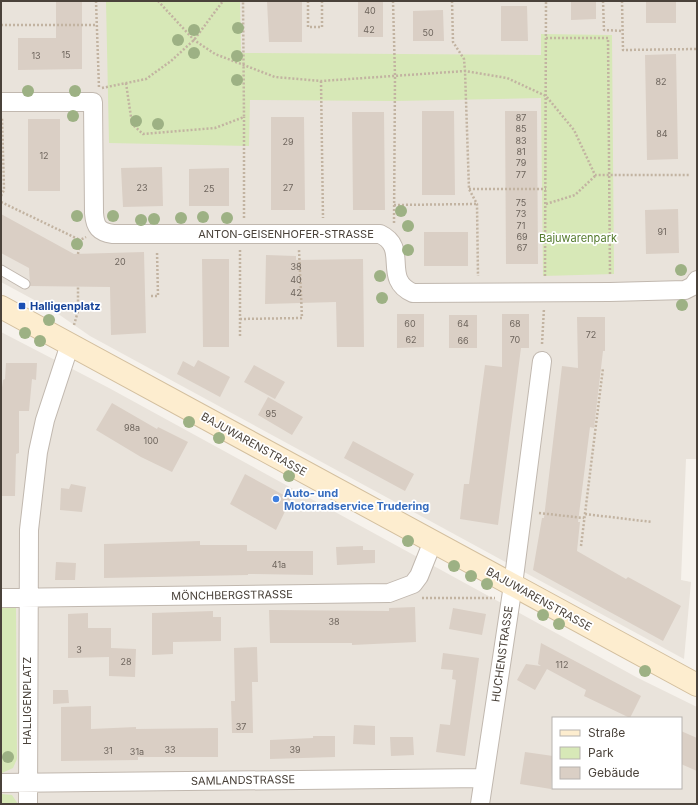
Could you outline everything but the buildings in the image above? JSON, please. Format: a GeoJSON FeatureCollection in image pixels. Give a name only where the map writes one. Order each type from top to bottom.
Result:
{"type":"FeatureCollection","features":[{"type":"Feature","properties":{"kind":"main road","name":"BAJUWARENSTRASSE"},"geometry":{"type":"LineString","coordinates":[[1,307],[72,337],[433,541],[507,592],[697,685]]}},
{"type":"Feature","properties":{"kind":"street","name":"ANTON-GEISENHOFER-STRASSE"},"geometry":{"type":"LineString","coordinates":[[1,102],[93,102],[95,222],[99,230],[105,233],[157,234],[242,240],[323,234],[380,234],[388,238],[394,246],[398,278],[404,289],[413,293],[685,290],[693,286],[697,280]]}},
{"type":"Feature","properties":{"kind":"street","name":"HALLIGENPLATZ"},"geometry":{"type":"LineString","coordinates":[[28,804],[29,530],[38,452],[45,420],[72,337]]}},
{"type":"Feature","properties":{"kind":"street","name":"HUCHENSTRASSE"},"geometry":{"type":"LineString","coordinates":[[480,804],[507,592],[522,511],[542,361]]}},
{"type":"Feature","properties":{"kind":"street","name":"MÖNCHBERGSTRASSE"},"geometry":{"type":"LineString","coordinates":[[1,598],[389,593],[413,584],[419,576],[433,541]]}},
{"type":"Feature","properties":{"kind":"street","name":"SAMLANDSTRASSE"},"geometry":{"type":"LineString","coordinates":[[1,783],[484,778]]}},
{"type":"Feature","properties":{"kind":"lane"},"geometry":{"type":"LineString","coordinates":[[1,270],[25,284]]}},
{"type":"Feature","properties":{"kind":"path"},"geometry":{"type":"LineString","coordinates":[[96,1],[99,88]]}},
{"type":"Feature","properties":{"kind":"path"},"geometry":{"type":"LineString","coordinates":[[158,1],[194,40],[215,54],[245,67],[275,77],[321,81],[465,71],[507,78],[546,96],[574,130],[595,176]]}},
{"type":"Feature","properties":{"kind":"path"},"geometry":{"type":"LineString","coordinates":[[112,86],[146,79],[171,61],[194,40],[223,1]]}},
{"type":"Feature","properties":{"kind":"path"},"geometry":{"type":"LineString","coordinates":[[240,337],[245,67],[243,1]]}},
{"type":"Feature","properties":{"kind":"path"},"geometry":{"type":"LineString","coordinates":[[308,1],[308,27],[322,27],[322,1]]}},
{"type":"Feature","properties":{"kind":"path"},"geometry":{"type":"LineString","coordinates":[[388,238],[394,226],[395,76],[393,1]]}},
{"type":"Feature","properties":{"kind":"path"},"geometry":{"type":"LineString","coordinates":[[452,1],[453,42],[464,59],[469,189],[477,204],[478,293]]}},
{"type":"Feature","properties":{"kind":"path"},"geometry":{"type":"LineString","coordinates":[[545,282],[546,1]]}},
{"type":"Feature","properties":{"kind":"path"},"geometry":{"type":"LineString","coordinates":[[603,1],[604,30],[623,31]]}},
{"type":"Feature","properties":{"kind":"path"},"geometry":{"type":"LineString","coordinates":[[622,1],[623,50],[697,49]]}},
{"type":"Feature","properties":{"kind":"path"},"geometry":{"type":"LineString","coordinates":[[1,24],[96,25]]}},
{"type":"Feature","properties":{"kind":"path"},"geometry":{"type":"LineString","coordinates":[[546,38],[608,38],[610,292]]}},
{"type":"Feature","properties":{"kind":"path"},"geometry":{"type":"LineString","coordinates":[[321,81],[323,234]]}},
{"type":"Feature","properties":{"kind":"path"},"geometry":{"type":"LineString","coordinates":[[126,83],[132,124],[143,134],[215,128],[244,117]]}},
{"type":"Feature","properties":{"kind":"path"},"geometry":{"type":"LineString","coordinates":[[1,102],[4,190],[1,196]]}},
{"type":"Feature","properties":{"kind":"path"},"geometry":{"type":"LineString","coordinates":[[546,204],[574,195],[595,176],[690,175]]}},
{"type":"Feature","properties":{"kind":"path"},"geometry":{"type":"LineString","coordinates":[[469,189],[546,189]]}},
{"type":"Feature","properties":{"kind":"path"},"geometry":{"type":"LineString","coordinates":[[1,202],[80,240]]}},
{"type":"Feature","properties":{"kind":"path"},"geometry":{"type":"LineString","coordinates":[[394,205],[477,204]]}},
{"type":"Feature","properties":{"kind":"path"},"geometry":{"type":"LineString","coordinates":[[151,296],[158,296],[157,234]]}},
{"type":"Feature","properties":{"kind":"path"},"geometry":{"type":"LineString","coordinates":[[240,319],[302,318],[299,245]]}},
{"type":"Feature","properties":{"kind":"path"},"geometry":{"type":"LineString","coordinates":[[72,337],[78,311],[78,286]]}},
{"type":"Feature","properties":{"kind":"path"},"geometry":{"type":"LineString","coordinates":[[542,361],[541,353],[544,301]]}},
{"type":"Feature","properties":{"kind":"path"},"geometry":{"type":"LineString","coordinates":[[581,546],[603,368]]}},
{"type":"Feature","properties":{"kind":"path"},"geometry":{"type":"LineString","coordinates":[[522,511],[584,518]]}},
{"type":"Feature","properties":{"kind":"path"},"geometry":{"type":"LineString","coordinates":[[585,514],[652,522]]}},
{"type":"Feature","properties":{"kind":"path"},"geometry":{"type":"LineString","coordinates":[[417,598],[507,592]]}},
{"type":"Feature","properties":{"kind":"shaded area"},"geometry":{"type":"Polygon","coordinates":[[[1,1],[697,1],[697,459],[686,459],[681,580],[691,582],[684,659],[90,336],[51,309],[1,282],[1,1]]]}},
{"type":"Feature","properties":{"kind":"shaded area"},"geometry":{"type":"Polygon","coordinates":[[[1,332],[109,388],[638,678],[697,707],[697,804],[1,804],[1,332]]]}},
{"type":"Feature","properties":{"kind":"green space","name":"Bajuwarenpark"},"geometry":{"type":"Polygon","coordinates":[[[106,1],[240,1],[241,53],[541,55],[541,34],[612,35],[614,274],[543,276],[541,98],[395,101],[250,100],[249,146],[109,143],[106,1]]]}},
{"type":"Feature","properties":{"kind":"green space"},"geometry":{"type":"Polygon","coordinates":[[[1,607],[16,607],[17,759],[13,768],[2,773],[1,607]]]}},
{"type":"Feature","properties":{"kind":"green space"},"geometry":{"type":"Polygon","coordinates":[[[1,794],[12,795],[18,804],[1,804],[1,794]]]}},
{"type":"Feature","properties":{"kind":"place","name":"Halligenplatz"},"geometry":{"type":"Point","coordinates":[22,306]}},
{"type":"Feature","properties":{"kind":"place","name":"Auto- und Motorradservice Trudering"},"geometry":{"type":"Point","coordinates":[276,499]}}]}
